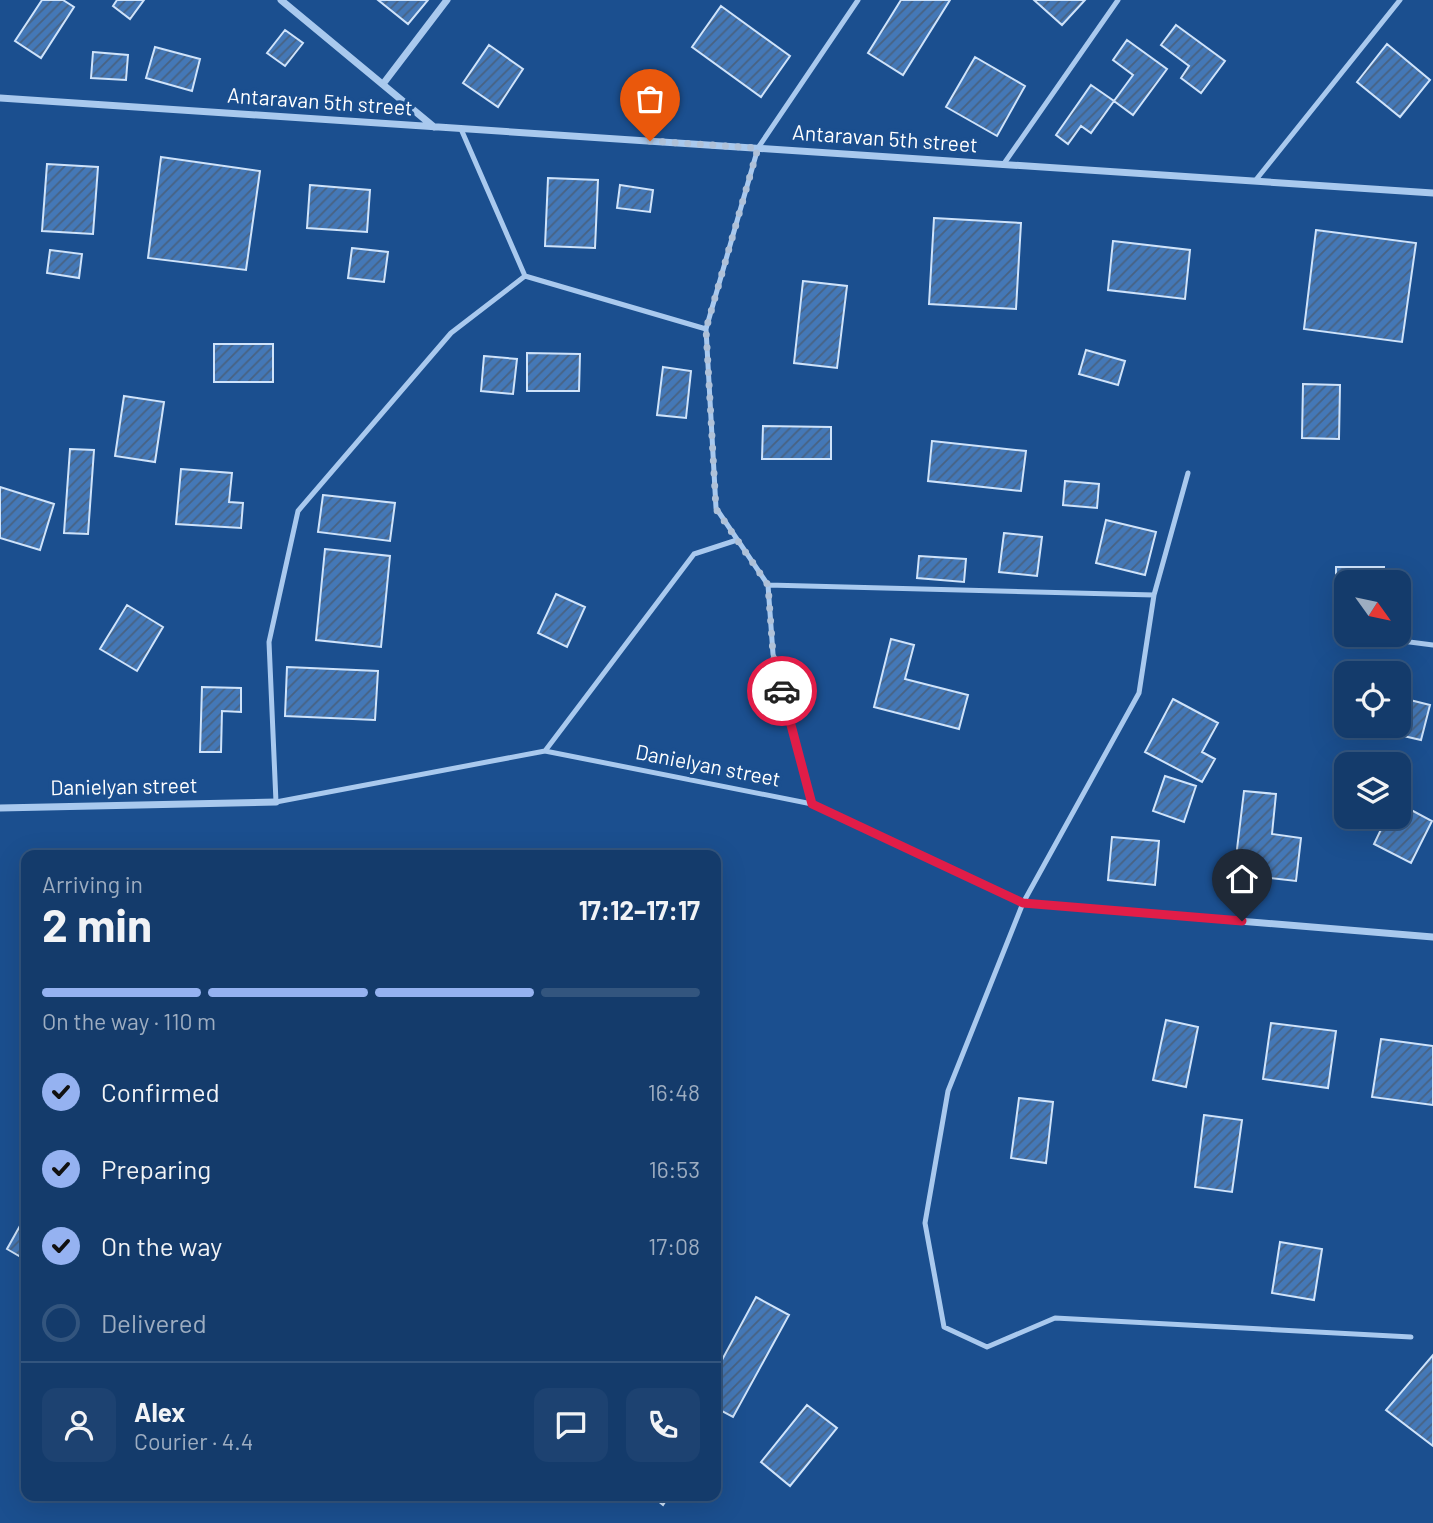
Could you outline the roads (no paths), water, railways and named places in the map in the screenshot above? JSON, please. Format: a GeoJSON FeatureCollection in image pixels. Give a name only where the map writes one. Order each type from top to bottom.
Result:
{"type":"FeatureCollection","features":[{"type":"Feature","properties":{"kind":"street"},"geometry":{"type":"LineString","coordinates":[[281,0],[434,127]]}},
{"type":"Feature","properties":{"kind":"street"},"geometry":{"type":"LineString","coordinates":[[383,84],[447,0]]}},
{"type":"Feature","properties":{"kind":"street","name":"Antaravan 5th street"},"geometry":{"type":"LineString","coordinates":[[0,98],[1433,193]]}},
{"type":"Feature","properties":{"kind":"street","name":"Danielyan street"},"geometry":{"type":"LineString","coordinates":[[0,807],[276,802]]}},
{"type":"Feature","properties":{"kind":"street","name":"Danielyan street"},"geometry":{"type":"LineString","coordinates":[[1023,903],[1433,937]]}},
{"type":"Feature","properties":{"kind":"lane"},"geometry":{"type":"LineString","coordinates":[[812,804],[773,654],[768,585],[716,509],[706,329],[758,148],[858,0]]}},
{"type":"Feature","properties":{"kind":"lane"},"geometry":{"type":"LineString","coordinates":[[1003,165],[1118,0]]}},
{"type":"Feature","properties":{"kind":"lane"},"geometry":{"type":"LineString","coordinates":[[1255,181],[1400,0]]}},
{"type":"Feature","properties":{"kind":"lane"},"geometry":{"type":"LineString","coordinates":[[461,129],[526,276],[706,329]]}},
{"type":"Feature","properties":{"kind":"lane"},"geometry":{"type":"LineString","coordinates":[[276,802],[269,642],[298,511],[451,333],[526,276]]}},
{"type":"Feature","properties":{"kind":"lane"},"geometry":{"type":"LineString","coordinates":[[1188,473],[1154,596],[1139,693],[1023,903],[948,1091],[925,1223],[944,1327],[987,1347],[1055,1318],[1411,1338]]}},
{"type":"Feature","properties":{"kind":"lane"},"geometry":{"type":"LineString","coordinates":[[545,751],[694,554],[737,540]]}},
{"type":"Feature","properties":{"kind":"lane"},"geometry":{"type":"LineString","coordinates":[[768,585],[1154,596]]}},
{"type":"Feature","properties":{"kind":"lane"},"geometry":{"type":"LineString","coordinates":[[1411,642],[1433,645]]}},
{"type":"Feature","properties":{"kind":"lane","name":"Danielyan street"},"geometry":{"type":"LineString","coordinates":[[276,802],[545,751],[812,804],[1023,903]]}}]}
